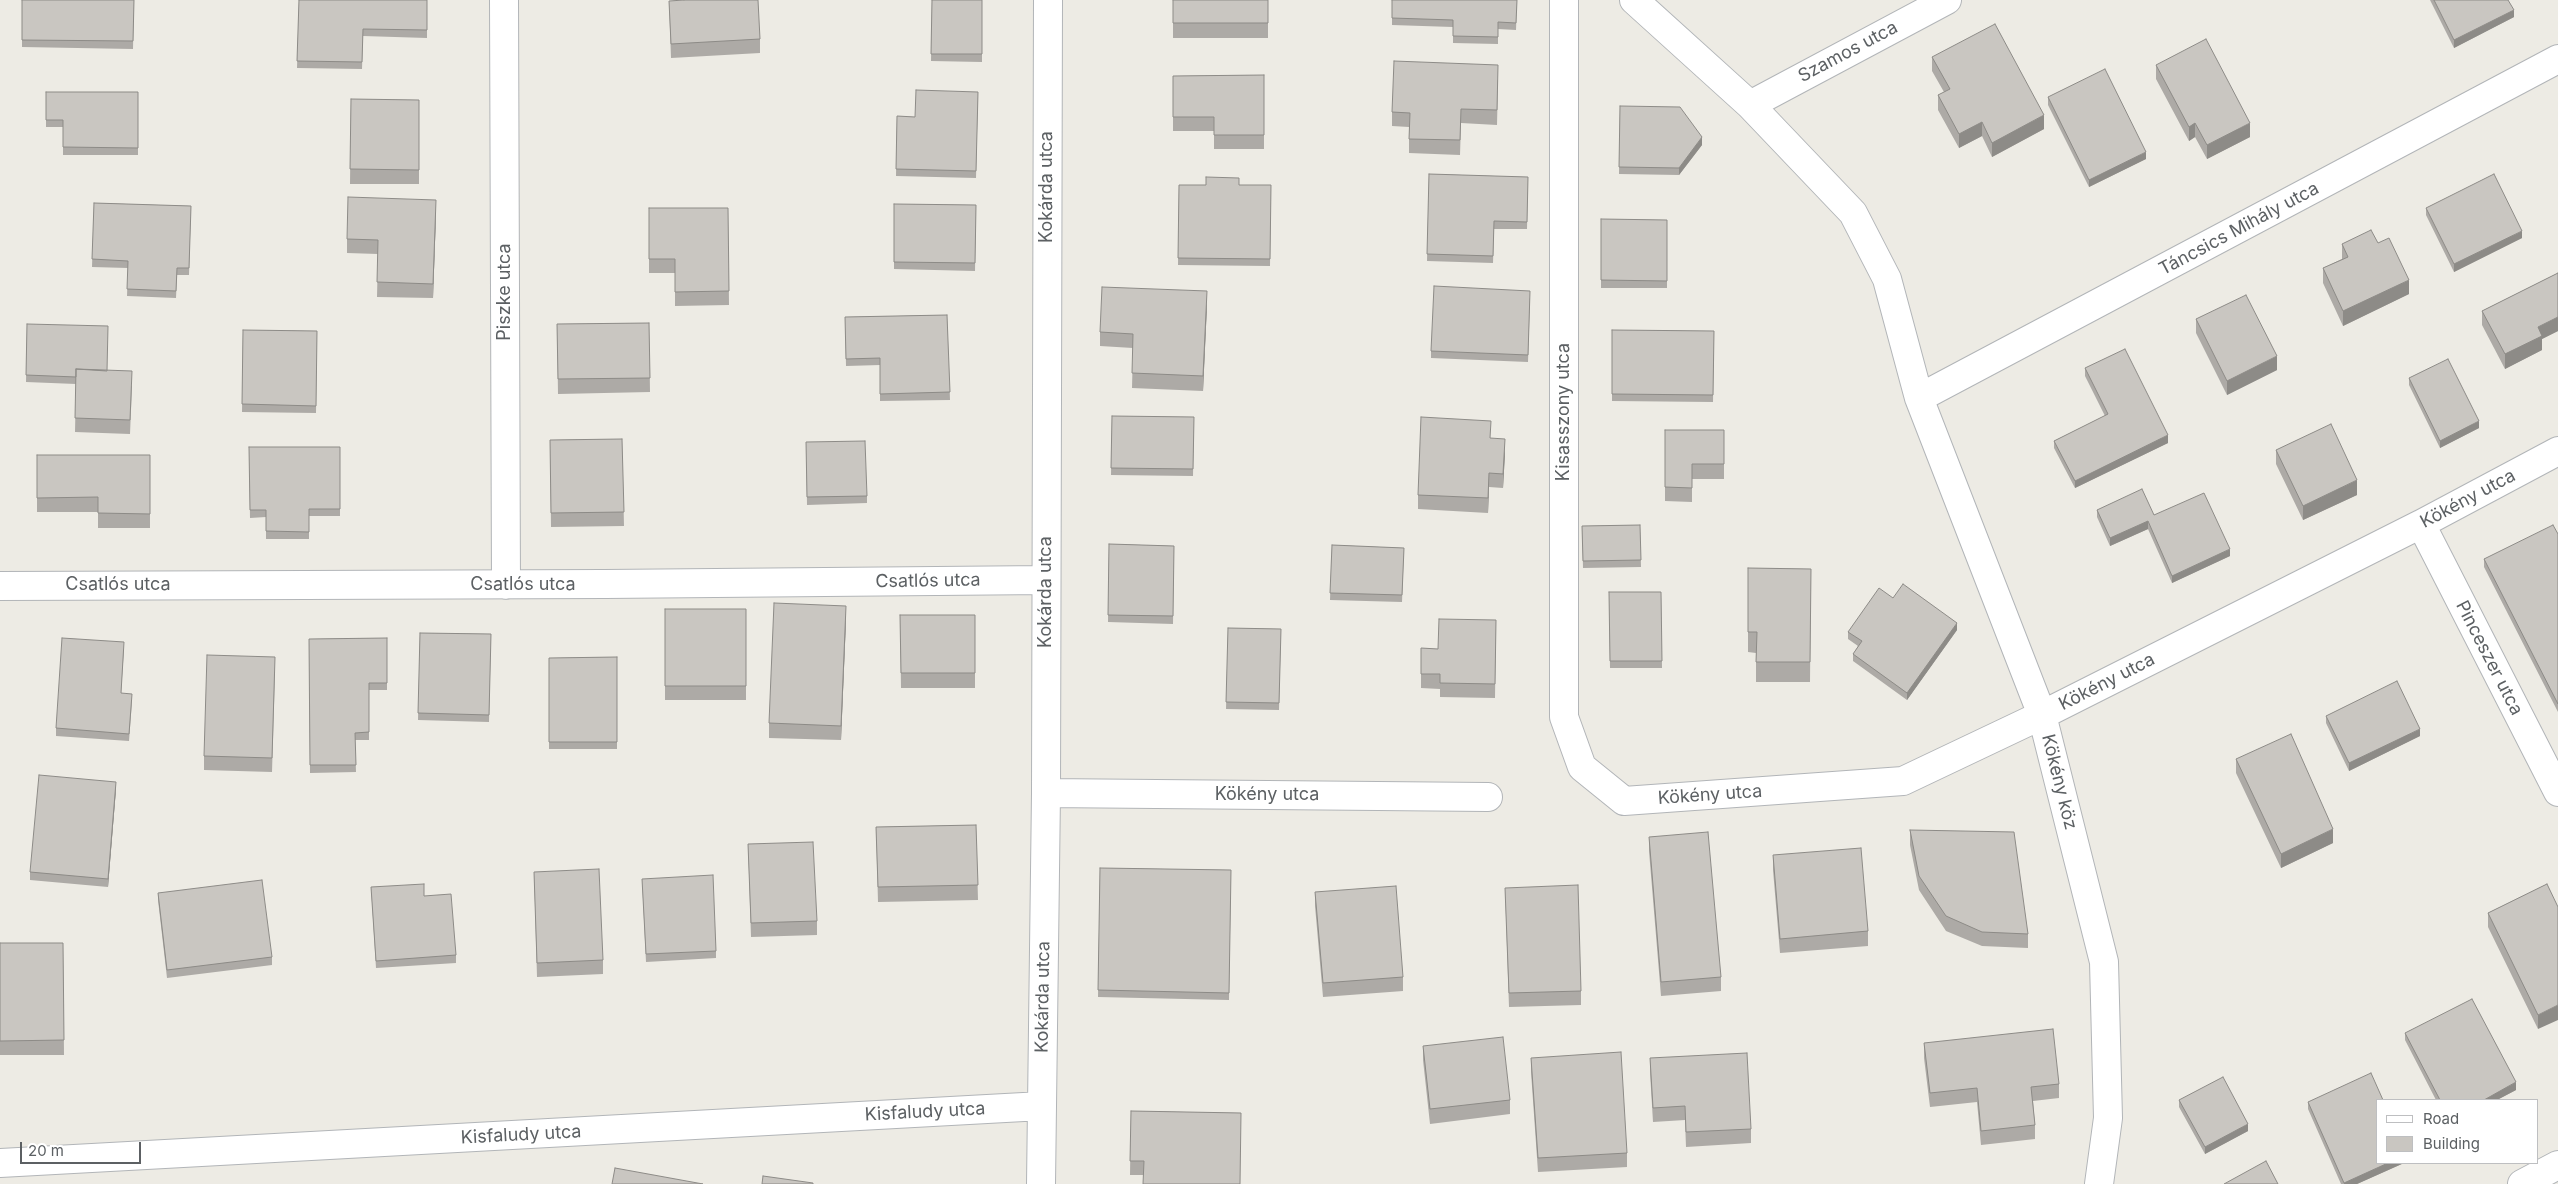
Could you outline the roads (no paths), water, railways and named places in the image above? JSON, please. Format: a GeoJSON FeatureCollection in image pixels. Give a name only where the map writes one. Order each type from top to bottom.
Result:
{"type":"FeatureCollection","features":[{"type":"Feature","properties":{"kind":"street","name":"Piszke utca"},"geometry":{"type":"LineString","coordinates":[[504,0],[506,585]]}},
{"type":"Feature","properties":{"kind":"street","name":"Kokárda utca"},"geometry":{"type":"LineString","coordinates":[[1041,1184],[1046,794],[1048,0]]}},
{"type":"Feature","properties":{"kind":"street","name":"Kisasszony utca"},"geometry":{"type":"LineString","coordinates":[[1564,0],[1564,717],[1582,767],[1624,801]]}},
{"type":"Feature","properties":{"kind":"street","name":"Kökény köz"},"geometry":{"type":"LineString","coordinates":[[1634,0],[1750,104],[1853,213],[1887,279],[1919,398],[2042,715],[2104,962],[2108,1118],[2099,1184]]}},
{"type":"Feature","properties":{"kind":"street","name":"Szamos utca"},"geometry":{"type":"LineString","coordinates":[[1750,104],[1946,0]]}},
{"type":"Feature","properties":{"kind":"street","name":"Táncsics Mihály utca"},"geometry":{"type":"LineString","coordinates":[[1919,398],[2558,60]]}},
{"type":"Feature","properties":{"kind":"street","name":"Kökény utca"},"geometry":{"type":"LineString","coordinates":[[1624,801],[1903,782],[2042,715],[2421,524],[2558,451]]}},
{"type":"Feature","properties":{"kind":"street","name":"Pinceszer utca"},"geometry":{"type":"LineString","coordinates":[[2421,524],[2558,792]]}},
{"type":"Feature","properties":{"kind":"street","name":"Csatlós utca"},"geometry":{"type":"LineString","coordinates":[[0,586],[506,585],[1046,580]]}},
{"type":"Feature","properties":{"kind":"street","name":"Kökény utca"},"geometry":{"type":"LineString","coordinates":[[1046,794],[1488,797]]}},
{"type":"Feature","properties":{"kind":"street","name":"Kisfaludy utca"},"geometry":{"type":"LineString","coordinates":[[0,1163],[1042,1106]]}},
{"type":"Feature","properties":{"kind":"street"},"geometry":{"type":"LineString","coordinates":[[2522,1184],[2558,1165]]}}]}
